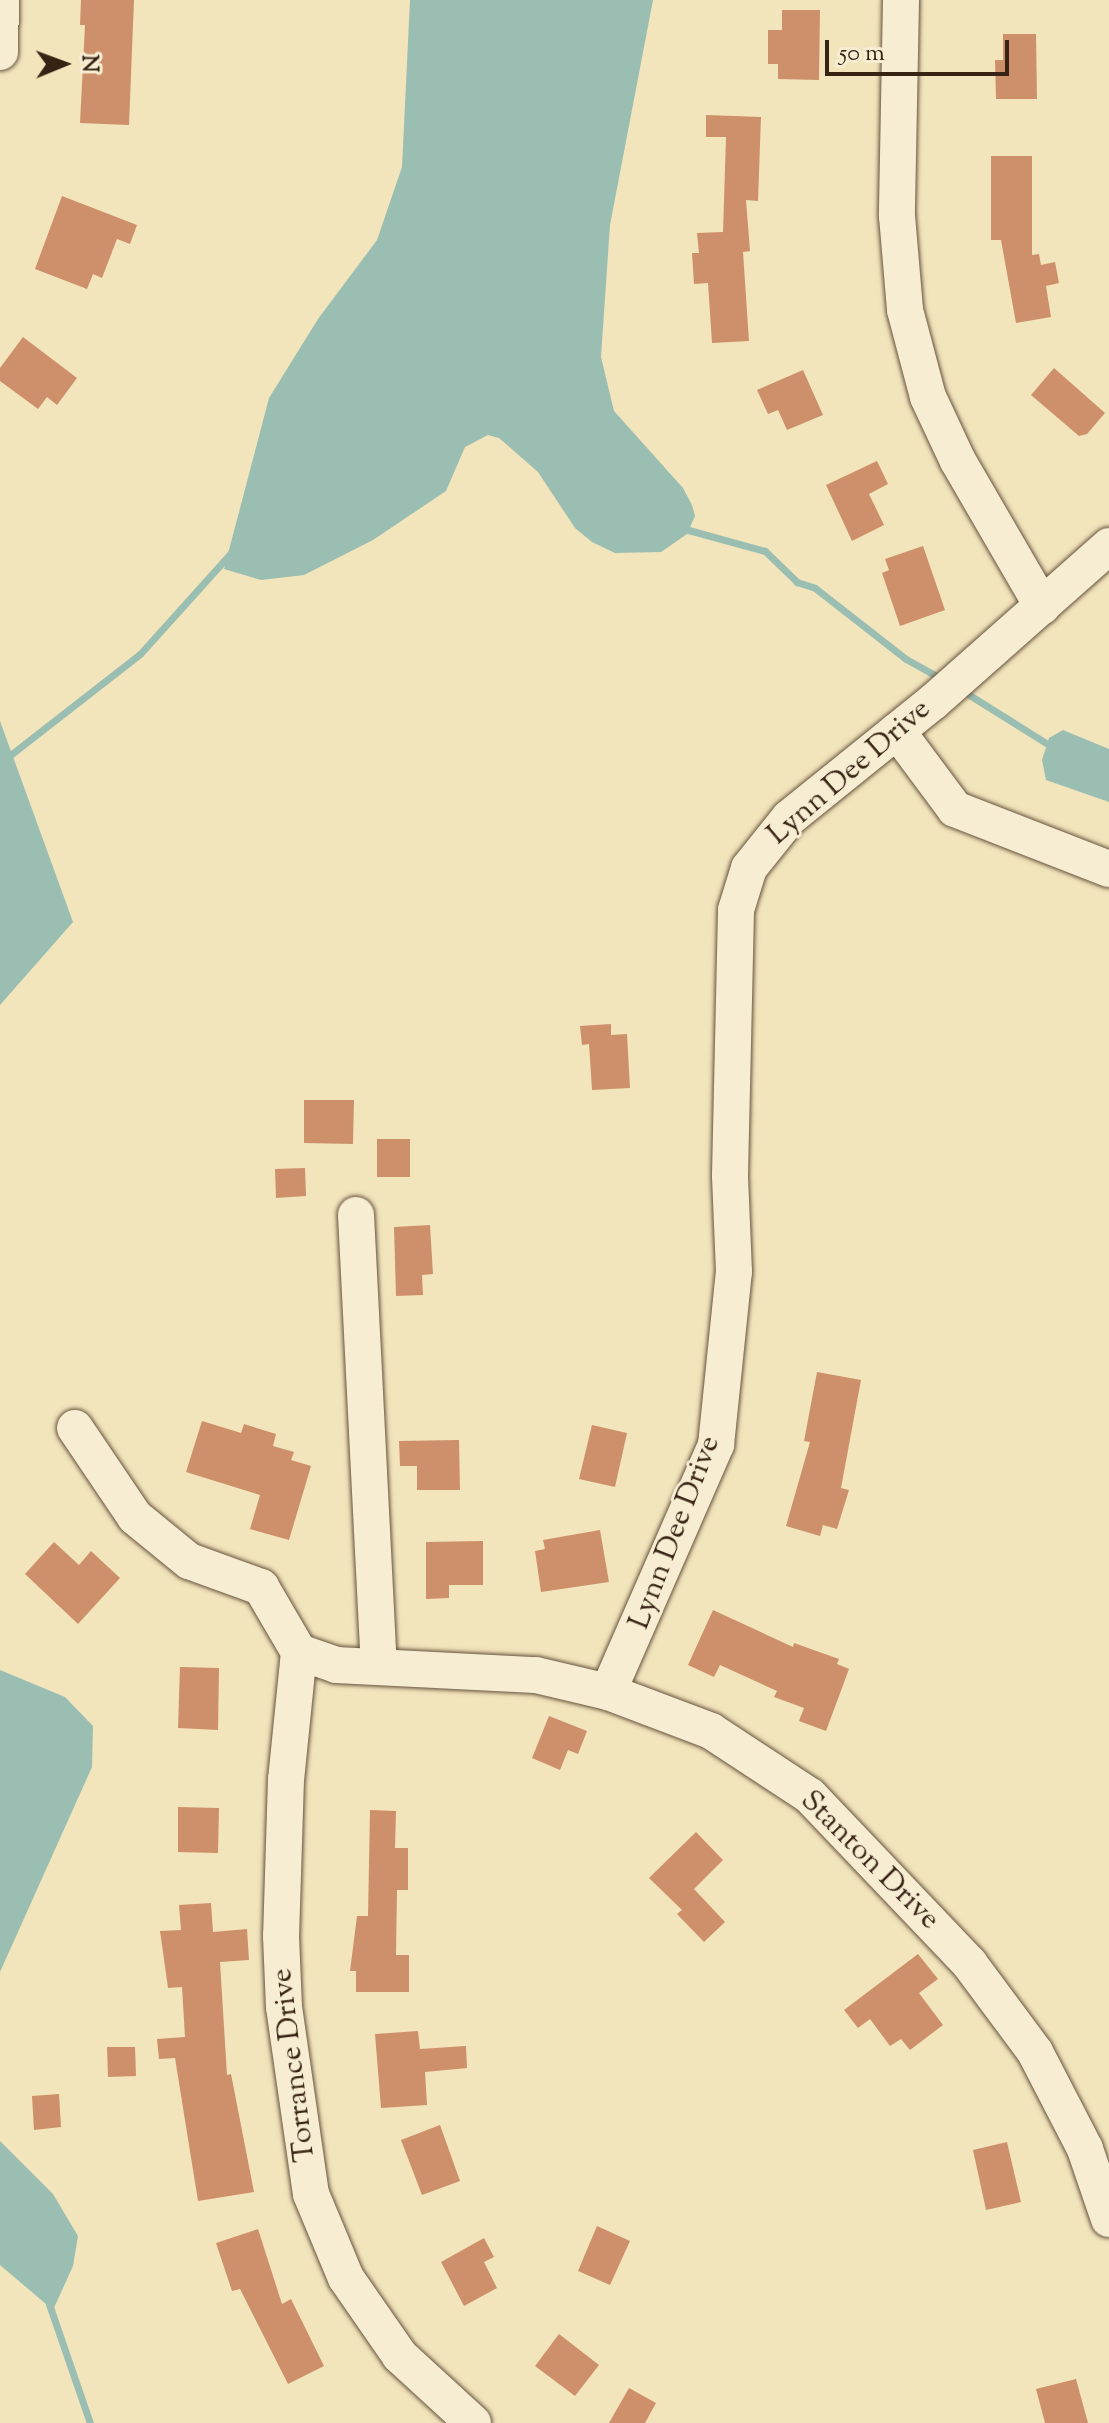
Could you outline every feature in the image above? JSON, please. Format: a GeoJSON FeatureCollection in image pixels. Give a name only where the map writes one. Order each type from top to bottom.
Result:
{"type":"FeatureCollection","features":[{"type":"Feature","properties":{"kind":"street"},"geometry":{"type":"LineString","coordinates":[[0,52],[1,0]]}},
{"type":"Feature","properties":{"kind":"street"},"geometry":{"type":"LineString","coordinates":[[901,0],[897,216],[905,310],[928,397],[952,448],[1042,606]]}},
{"type":"Feature","properties":{"kind":"street","name":"Lynn Dee Drive"},"geometry":{"type":"LineString","coordinates":[[608,1692],[716,1445],[734,1272],[730,1160],[740,896],[749,868],[770,837],[1042,606],[1074,572],[1109,546]]}},
{"type":"Feature","properties":{"kind":"street"},"geometry":{"type":"LineString","coordinates":[[897,731],[955,809],[1109,869]]}},
{"type":"Feature","properties":{"kind":"street"},"geometry":{"type":"LineString","coordinates":[[356,1215],[379,1666]]}},
{"type":"Feature","properties":{"kind":"street"},"geometry":{"type":"LineString","coordinates":[[75,1428],[135,1517],[189,1561],[261,1587],[299,1652]]}},
{"type":"Feature","properties":{"kind":"street","name":"Stanton Drive"},"geometry":{"type":"LineString","coordinates":[[299,1652],[336,1665],[536,1675],[608,1692],[711,1731],[797,1787],[892,1880],[969,1963],[1035,2052],[1085,2149],[1109,2219]]}},
{"type":"Feature","properties":{"kind":"street","name":"Torrance Drive"},"geometry":{"type":"LineString","coordinates":[[299,1652],[286,1779],[281,1936],[284,2007],[311,2194],[346,2278],[400,2356],[473,2423]]}},
{"type":"Feature","properties":{"kind":"water"},"geometry":{"type":"Polygon","coordinates":[[[410,0],[653,0],[610,225],[601,357],[614,411],[683,488],[692,505],[695,516],[687,534],[661,552],[615,553],[592,542],[575,528],[538,472],[499,438],[488,435],[465,447],[446,491],[373,540],[304,575],[261,580],[224,569],[269,398],[318,319],[377,240],[402,167],[410,0]]]}},
{"type":"Feature","properties":{"kind":"water"},"geometry":{"type":"Polygon","coordinates":[[[0,721],[73,922],[0,1005],[0,721]]]}},
{"type":"Feature","properties":{"kind":"water"},"geometry":{"type":"Polygon","coordinates":[[[1063,730],[1109,749],[1109,802],[1046,780],[1042,760],[1049,738],[1063,730]]]}},
{"type":"Feature","properties":{"kind":"water"},"geometry":{"type":"Polygon","coordinates":[[[0,1670],[65,1697],[93,1726],[92,1767],[0,1972],[0,1670]]]}},
{"type":"Feature","properties":{"kind":"water"},"geometry":{"type":"Polygon","coordinates":[[[0,2141],[53,2194],[78,2236],[73,2266],[53,2310],[0,2265],[0,2141]]]}},
{"type":"Feature","properties":{"kind":"building"},"geometry":{"type":"Polygon","coordinates":[[[81,0],[134,0],[129,125],[80,123],[85,25],[80,25],[81,0]]]}},
{"type":"Feature","properties":{"kind":"building"},"geometry":{"type":"Polygon","coordinates":[[[782,10],[820,10],[819,80],[778,79],[778,64],[768,64],[768,30],[782,30],[782,10]]]}},
{"type":"Feature","properties":{"kind":"building"},"geometry":{"type":"Polygon","coordinates":[[[1003,34],[1036,34],[1037,99],[996,99],[995,60],[1003,60],[1003,34]]]}},
{"type":"Feature","properties":{"kind":"building"},"geometry":{"type":"Polygon","coordinates":[[[706,115],[761,117],[758,201],[746,200],[750,251],[743,252],[749,341],[712,343],[708,283],[694,284],[692,253],[699,253],[697,233],[723,232],[726,137],[706,137],[706,115]]]}},
{"type":"Feature","properties":{"kind":"building"},"geometry":{"type":"Polygon","coordinates":[[[991,156],[1032,156],[1032,255],[1039,254],[1041,265],[1055,262],[1059,283],[1046,286],[1051,317],[1016,323],[1001,240],[991,240],[991,156]]]}},
{"type":"Feature","properties":{"kind":"building"},"geometry":{"type":"Polygon","coordinates":[[[62,196],[137,225],[130,244],[117,239],[102,278],[93,274],[87,289],[35,269],[62,196]]]}},
{"type":"Feature","properties":{"kind":"building"},"geometry":{"type":"Polygon","coordinates":[[[23,337],[77,378],[57,405],[47,397],[38,409],[0,381],[0,368],[23,337]]]}},
{"type":"Feature","properties":{"kind":"building"},"geometry":{"type":"Polygon","coordinates":[[[1054,368],[1105,413],[1087,434],[1079,436],[1031,395],[1054,368]]]}},
{"type":"Feature","properties":{"kind":"building"},"geometry":{"type":"Polygon","coordinates":[[[803,370],[823,415],[787,430],[778,410],[768,414],[757,390],[803,370]]]}},
{"type":"Feature","properties":{"kind":"building"},"geometry":{"type":"Polygon","coordinates":[[[877,461],[888,484],[869,494],[884,525],[852,541],[826,485],[877,461]]]}},
{"type":"Feature","properties":{"kind":"building"},"geometry":{"type":"Polygon","coordinates":[[[923,546],[945,610],[900,626],[882,573],[889,570],[885,559],[923,546]]]}},
{"type":"Feature","properties":{"kind":"building"},"geometry":{"type":"Polygon","coordinates":[[[611,1024],[611,1035],[627,1034],[630,1088],[592,1090],[589,1044],[582,1045],[580,1026],[611,1024]]]}},
{"type":"Feature","properties":{"kind":"building"},"geometry":{"type":"Polygon","coordinates":[[[304,1100],[354,1100],[353,1144],[304,1143],[304,1100]]]}},
{"type":"Feature","properties":{"kind":"building"},"geometry":{"type":"Polygon","coordinates":[[[377,1139],[410,1139],[410,1177],[377,1177],[377,1139]]]}},
{"type":"Feature","properties":{"kind":"building"},"geometry":{"type":"Polygon","coordinates":[[[305,1168],[306,1196],[276,1198],[275,1169],[305,1168]]]}},
{"type":"Feature","properties":{"kind":"building"},"geometry":{"type":"Polygon","coordinates":[[[430,1225],[433,1274],[422,1275],[423,1295],[396,1296],[394,1227],[430,1225]]]}},
{"type":"Feature","properties":{"kind":"building"},"geometry":{"type":"Polygon","coordinates":[[[817,1372],[861,1380],[841,1488],[849,1490],[837,1529],[823,1525],[820,1536],[786,1526],[810,1442],[804,1441],[817,1372]]]}},
{"type":"Feature","properties":{"kind":"building"},"geometry":{"type":"Polygon","coordinates":[[[202,1421],[241,1433],[244,1424],[276,1434],[273,1446],[294,1452],[291,1460],[311,1466],[289,1540],[250,1529],[260,1495],[186,1472],[202,1421]]]}},
{"type":"Feature","properties":{"kind":"building"},"geometry":{"type":"Polygon","coordinates":[[[592,1425],[627,1433],[615,1487],[579,1479],[592,1425]]]}},
{"type":"Feature","properties":{"kind":"building"},"geometry":{"type":"Polygon","coordinates":[[[459,1440],[460,1490],[417,1490],[417,1466],[400,1466],[399,1441],[459,1440]]]}},
{"type":"Feature","properties":{"kind":"building"},"geometry":{"type":"Polygon","coordinates":[[[600,1530],[609,1582],[541,1592],[535,1551],[545,1549],[543,1540],[600,1530]]]}},
{"type":"Feature","properties":{"kind":"building"},"geometry":{"type":"Polygon","coordinates":[[[483,1541],[483,1585],[449,1585],[449,1598],[426,1599],[426,1542],[483,1541]]]}},
{"type":"Feature","properties":{"kind":"building"},"geometry":{"type":"Polygon","coordinates":[[[54,1542],[79,1565],[91,1551],[120,1578],[78,1624],[25,1574],[54,1542]]]}},
{"type":"Feature","properties":{"kind":"building"},"geometry":{"type":"Polygon","coordinates":[[[713,1610],[793,1647],[794,1643],[839,1659],[837,1664],[849,1669],[826,1731],[799,1721],[804,1708],[774,1697],[777,1691],[720,1665],[714,1677],[688,1665],[713,1610]]]}},
{"type":"Feature","properties":{"kind":"building"},"geometry":{"type":"Polygon","coordinates":[[[180,1667],[219,1668],[218,1730],[178,1728],[180,1667]]]}},
{"type":"Feature","properties":{"kind":"building"},"geometry":{"type":"Polygon","coordinates":[[[549,1716],[587,1731],[578,1754],[568,1750],[560,1770],[532,1758],[549,1716]]]}},
{"type":"Feature","properties":{"kind":"building"},"geometry":{"type":"Polygon","coordinates":[[[178,1807],[219,1808],[218,1853],[178,1852],[178,1807]]]}},
{"type":"Feature","properties":{"kind":"building"},"geometry":{"type":"Polygon","coordinates":[[[370,1810],[396,1811],[395,1848],[408,1848],[408,1890],[397,1890],[396,1955],[409,1955],[409,1992],[356,1992],[356,1971],[350,1971],[357,1916],[368,1916],[370,1810]]]}},
{"type":"Feature","properties":{"kind":"building"},"geometry":{"type":"Polygon","coordinates":[[[696,1832],[723,1860],[694,1889],[725,1922],[704,1942],[677,1914],[682,1910],[649,1878],[696,1832]]]}},
{"type":"Feature","properties":{"kind":"building"},"geometry":{"type":"Polygon","coordinates":[[[211,1903],[213,1932],[247,1929],[249,1960],[220,1962],[227,2075],[231,2074],[254,2192],[198,2201],[175,2058],[159,2059],[157,2039],[185,2037],[182,1987],[168,1988],[160,1931],[181,1930],[179,1905],[211,1903]]]}},
{"type":"Feature","properties":{"kind":"building"},"geometry":{"type":"Polygon","coordinates":[[[918,1954],[938,1979],[919,1993],[943,2025],[910,2050],[901,2039],[890,2046],[870,2019],[858,2028],[844,2010],[918,1954]]]}},
{"type":"Feature","properties":{"kind":"building"},"geometry":{"type":"Polygon","coordinates":[[[418,2031],[420,2049],[466,2046],[467,2068],[425,2072],[427,2105],[381,2108],[375,2034],[418,2031]]]}},
{"type":"Feature","properties":{"kind":"building"},"geometry":{"type":"Polygon","coordinates":[[[107,2047],[135,2047],[136,2076],[108,2077],[107,2047]]]}},
{"type":"Feature","properties":{"kind":"building"},"geometry":{"type":"Polygon","coordinates":[[[59,2094],[61,2127],[34,2130],[32,2096],[59,2094]]]}},
{"type":"Feature","properties":{"kind":"building"},"geometry":{"type":"Polygon","coordinates":[[[440,2125],[460,2181],[422,2195],[401,2140],[440,2125]]]}},
{"type":"Feature","properties":{"kind":"building"},"geometry":{"type":"Polygon","coordinates":[[[1007,2142],[1021,2202],[986,2210],[973,2150],[1007,2142]]]}},
{"type":"Feature","properties":{"kind":"building"},"geometry":{"type":"Polygon","coordinates":[[[597,2226],[630,2241],[610,2285],[578,2271],[597,2226]]]}},
{"type":"Feature","properties":{"kind":"building"},"geometry":{"type":"Polygon","coordinates":[[[258,2229],[282,2304],[291,2299],[324,2366],[288,2384],[240,2289],[232,2291],[216,2243],[258,2229]]]}},
{"type":"Feature","properties":{"kind":"building"},"geometry":{"type":"Polygon","coordinates":[[[484,2238],[494,2257],[484,2262],[497,2288],[464,2306],[441,2262],[484,2238]]]}},
{"type":"Feature","properties":{"kind":"building"},"geometry":{"type":"Polygon","coordinates":[[[559,2334],[599,2365],[575,2396],[535,2366],[559,2334]]]}},
{"type":"Feature","properties":{"kind":"building"},"geometry":{"type":"Polygon","coordinates":[[[1076,2379],[1088,2423],[1045,2423],[1036,2389],[1076,2379]]]}},
{"type":"Feature","properties":{"kind":"building"},"geometry":{"type":"Polygon","coordinates":[[[629,2388],[656,2403],[645,2423],[609,2423],[629,2388]]]}},
{"type":"Feature","properties":{"kind":"waterway"},"geometry":{"type":"LineString","coordinates":[[681,528],[765,551],[797,582],[815,588],[906,659],[942,679]]}},
{"type":"Feature","properties":{"kind":"waterway"},"geometry":{"type":"LineString","coordinates":[[0,763],[140,654],[231,553]]}},
{"type":"Feature","properties":{"kind":"waterway"},"geometry":{"type":"LineString","coordinates":[[963,691],[1054,748]]}},
{"type":"Feature","properties":{"kind":"waterway"},"geometry":{"type":"LineString","coordinates":[[49,2304],[90,2423]]}}]}
